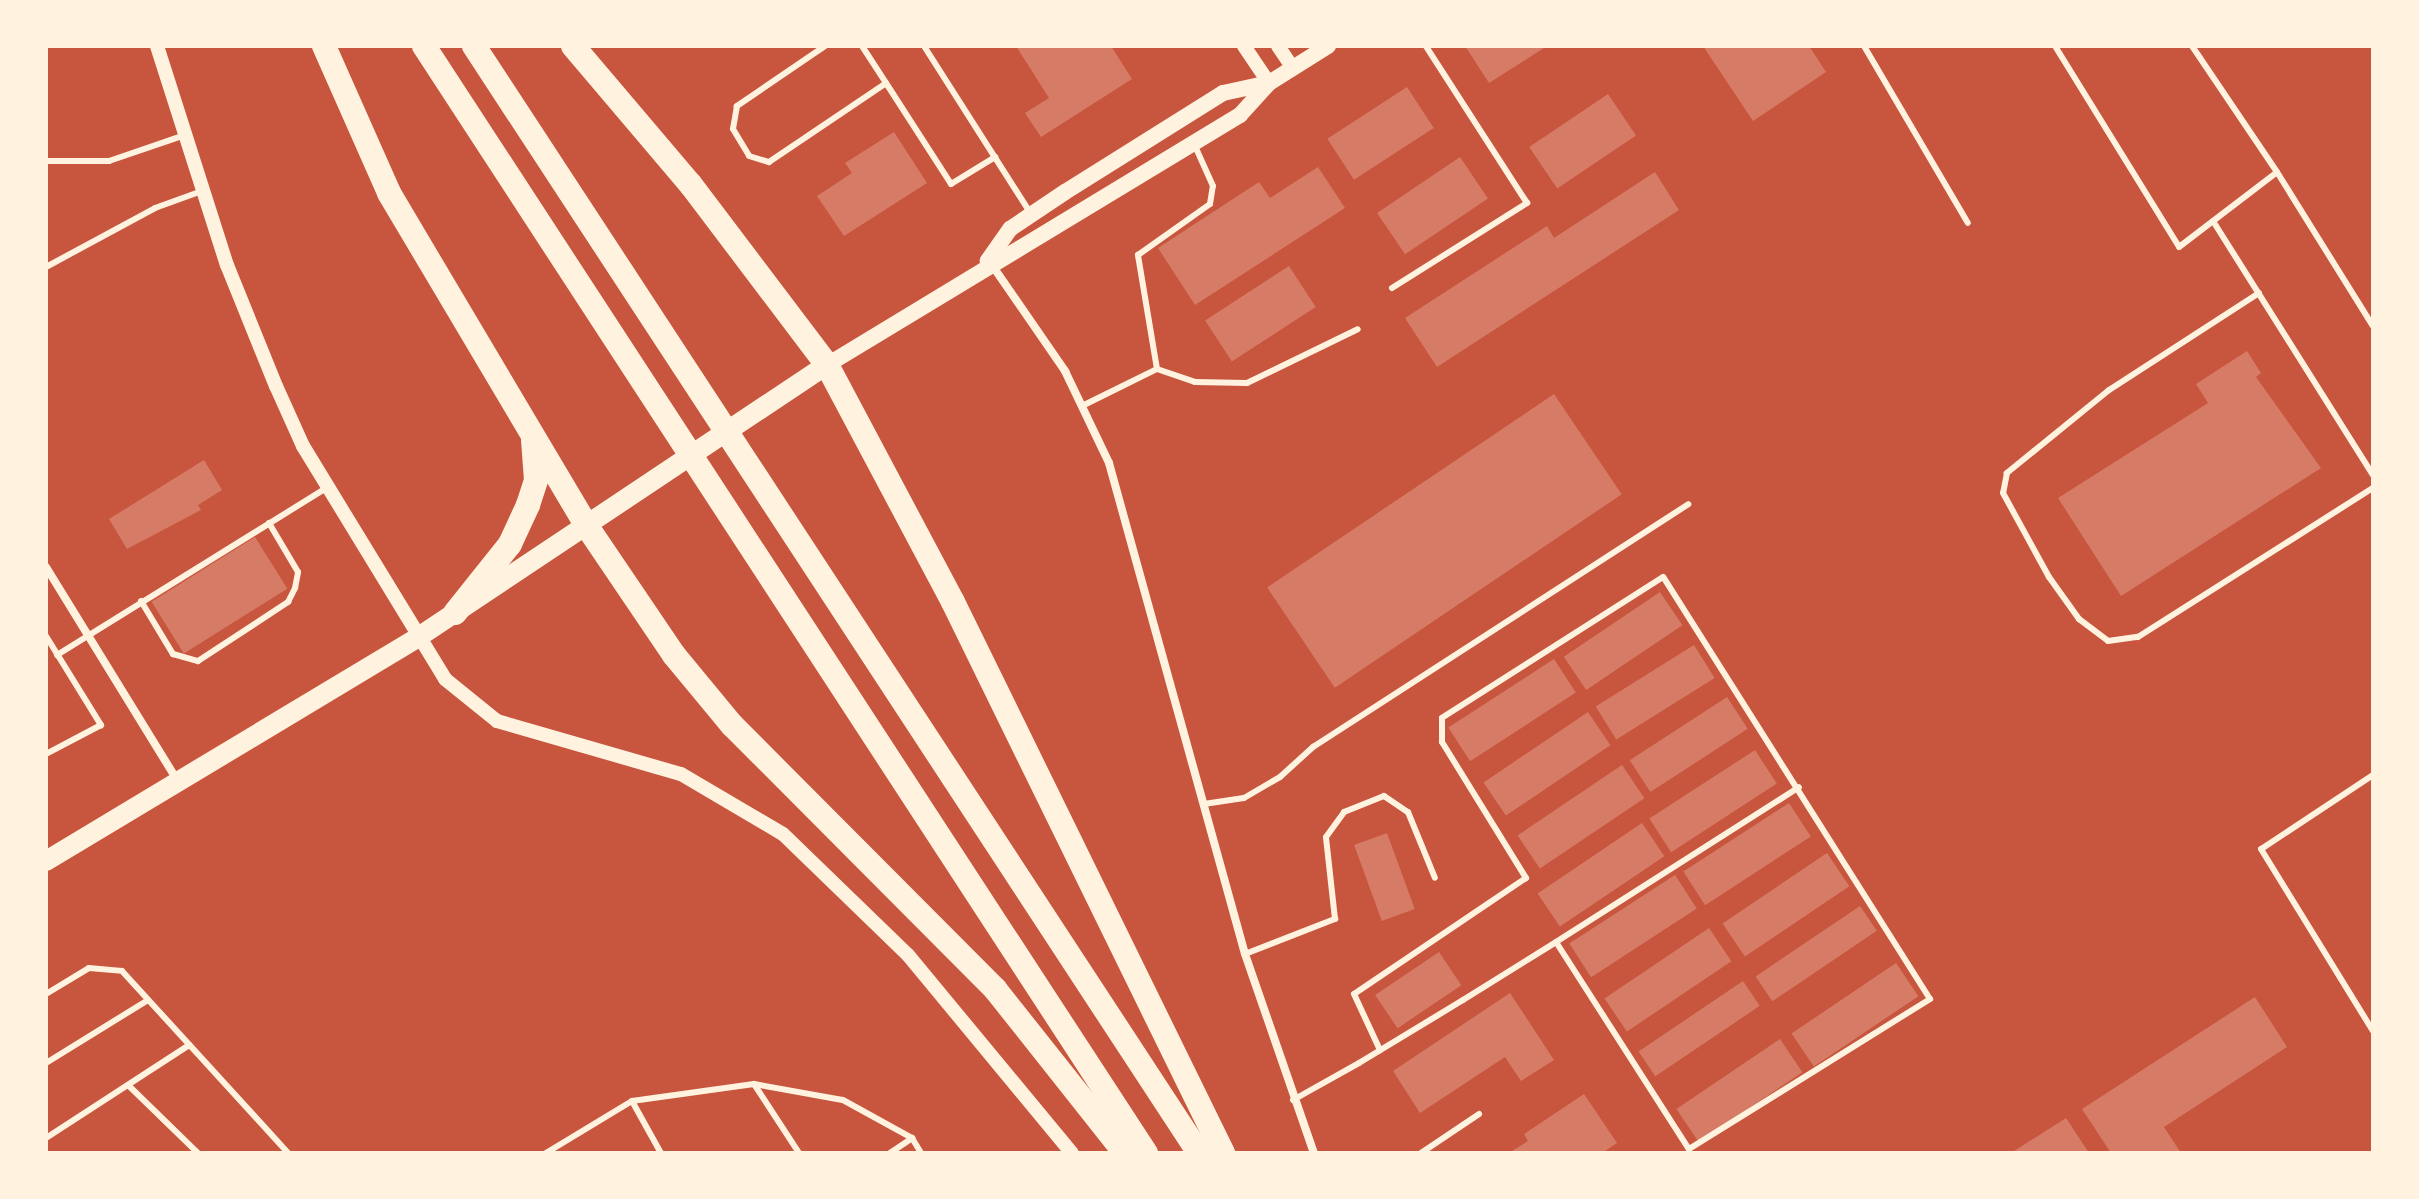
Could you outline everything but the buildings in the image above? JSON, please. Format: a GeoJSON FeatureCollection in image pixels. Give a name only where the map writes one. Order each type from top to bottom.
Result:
{"type":"FeatureCollection","features":[{"type":"Feature","properties":{"kind":"highway"},"geometry":{"type":"LineString","coordinates":[[324,46],[389,193],[586,525],[732,725],[943,932],[1125,1153]]}},
{"type":"Feature","properties":{"kind":"highway"},"geometry":{"type":"LineString","coordinates":[[424,46],[1146,1153]]}},
{"type":"Feature","properties":{"kind":"highway"},"geometry":{"type":"LineString","coordinates":[[474,46],[1199,1153]]}},
{"type":"Feature","properties":{"kind":"highway"},"geometry":{"type":"LineString","coordinates":[[573,46],[691,185],[827,365],[953,602],[1223,1153]]}},
{"type":"Feature","properties":{"kind":"highway"},"geometry":{"type":"LineString","coordinates":[[455,613],[510,544],[528,505],[536,480],[532,434]]}},
{"type":"Feature","properties":{"kind":"main road"},"geometry":{"type":"LineString","coordinates":[[988,261],[1026,250],[1240,115],[1269,83],[1328,46]]}},
{"type":"Feature","properties":{"kind":"main road"},"geometry":{"type":"LineString","coordinates":[[48,857],[176,778],[417,638],[988,261],[1031,214],[1223,93],[1269,83]]}},
{"type":"Feature","properties":{"kind":"street"},"geometry":{"type":"LineString","coordinates":[[157,46],[202,191],[271,374],[328,487],[417,638],[476,710],[681,774],[783,834],[908,955],[1072,1153]]}},
{"type":"Feature","properties":{"kind":"street"},"geometry":{"type":"LineString","coordinates":[[1244,46],[1269,83]]}},
{"type":"Feature","properties":{"kind":"street"},"geometry":{"type":"LineString","coordinates":[[1278,46],[1293,68]]}},
{"type":"Feature","properties":{"kind":"street"},"geometry":{"type":"LineString","coordinates":[[988,261],[1084,405],[1144,568],[1245,954],[1293,1100],[1314,1153]]}},
{"type":"Feature","properties":{"kind":"street"},"geometry":{"type":"LineString","coordinates":[[46,567],[176,778]]}},
{"type":"Feature","properties":{"kind":"lane"},"geometry":{"type":"LineString","coordinates":[[825,46],[731,115],[733,129],[759,162],[886,83]]}},
{"type":"Feature","properties":{"kind":"lane"},"geometry":{"type":"LineString","coordinates":[[862,46],[951,184],[995,157]]}},
{"type":"Feature","properties":{"kind":"lane"},"geometry":{"type":"LineString","coordinates":[[924,46],[1031,214]]}},
{"type":"Feature","properties":{"kind":"lane"},"geometry":{"type":"LineString","coordinates":[[1392,288],[1527,203],[1426,46]]}},
{"type":"Feature","properties":{"kind":"lane"},"geometry":{"type":"LineString","coordinates":[[1864,46],[1968,223]]}},
{"type":"Feature","properties":{"kind":"lane"},"geometry":{"type":"LineString","coordinates":[[2055,46],[2179,247],[2277,172]]}},
{"type":"Feature","properties":{"kind":"lane"},"geometry":{"type":"LineString","coordinates":[[2192,46],[2277,172],[2373,326]]}},
{"type":"Feature","properties":{"kind":"lane"},"geometry":{"type":"LineString","coordinates":[[46,161],[109,161],[185,135]]}},
{"type":"Feature","properties":{"kind":"lane"},"geometry":{"type":"LineString","coordinates":[[1157,369],[1138,255],[1210,204],[1213,186],[1194,144]]}},
{"type":"Feature","properties":{"kind":"lane"},"geometry":{"type":"LineString","coordinates":[[46,267],[155,208],[202,191]]}},
{"type":"Feature","properties":{"kind":"lane"},"geometry":{"type":"LineString","coordinates":[[2213,221],[2373,475]]}},
{"type":"Feature","properties":{"kind":"lane"},"geometry":{"type":"LineString","coordinates":[[2259,293],[2109,390],[2007,473],[2003,493],[2049,577],[2079,619],[2108,641],[2138,637],[2373,488]]}},
{"type":"Feature","properties":{"kind":"lane"},"geometry":{"type":"LineString","coordinates":[[1084,405],[1157,369],[1195,382],[1247,383],[1358,329]]}},
{"type":"Feature","properties":{"kind":"lane"},"geometry":{"type":"LineString","coordinates":[[57,655],[328,487]]}},
{"type":"Feature","properties":{"kind":"lane"},"geometry":{"type":"LineString","coordinates":[[1204,804],[1244,798],[1280,777],[1313,747],[1688,504]]}},
{"type":"Feature","properties":{"kind":"lane"},"geometry":{"type":"LineString","coordinates":[[141,601],[173,654],[198,661],[288,602],[298,572],[269,523]]}},
{"type":"Feature","properties":{"kind":"lane"},"geometry":{"type":"LineString","coordinates":[[1380,1050],[1366,1028],[1354,994],[1526,878],[1442,742],[1442,718],[1654,581],[1672,585],[1799,787],[1929,1005],[1689,1149],[1556,942]]}},
{"type":"Feature","properties":{"kind":"lane"},"geometry":{"type":"LineString","coordinates":[[46,636],[101,725],[46,754]]}},
{"type":"Feature","properties":{"kind":"lane"},"geometry":{"type":"LineString","coordinates":[[2373,775],[2261,849],[2373,1031]]}},
{"type":"Feature","properties":{"kind":"lane"},"geometry":{"type":"LineString","coordinates":[[1293,1100],[1556,942],[1799,787]]}},
{"type":"Feature","properties":{"kind":"lane"},"geometry":{"type":"LineString","coordinates":[[1245,954],[1335,919],[1326,837],[1344,812],[1384,796],[1408,812],[1435,878]]}},
{"type":"Feature","properties":{"kind":"lane"},"geometry":{"type":"LineString","coordinates":[[46,994],[89,968],[122,971],[288,1153]]}},
{"type":"Feature","properties":{"kind":"lane"},"geometry":{"type":"LineString","coordinates":[[46,1063],[148,1000]]}},
{"type":"Feature","properties":{"kind":"lane"},"geometry":{"type":"LineString","coordinates":[[46,1138],[189,1045]]}},
{"type":"Feature","properties":{"kind":"lane"},"geometry":{"type":"LineString","coordinates":[[754,1084],[799,1153]]}},
{"type":"Feature","properties":{"kind":"lane"},"geometry":{"type":"LineString","coordinates":[[546,1153],[632,1101],[754,1084],[843,1100],[912,1138],[921,1153]]}},
{"type":"Feature","properties":{"kind":"lane"},"geometry":{"type":"LineString","coordinates":[[128,1085],[198,1153]]}},
{"type":"Feature","properties":{"kind":"lane"},"geometry":{"type":"LineString","coordinates":[[632,1101],[661,1153]]}},
{"type":"Feature","properties":{"kind":"lane"},"geometry":{"type":"LineString","coordinates":[[1421,1153],[1479,1114]]}},
{"type":"Feature","properties":{"kind":"lane"},"geometry":{"type":"LineString","coordinates":[[890,1153],[912,1138]]}}]}
